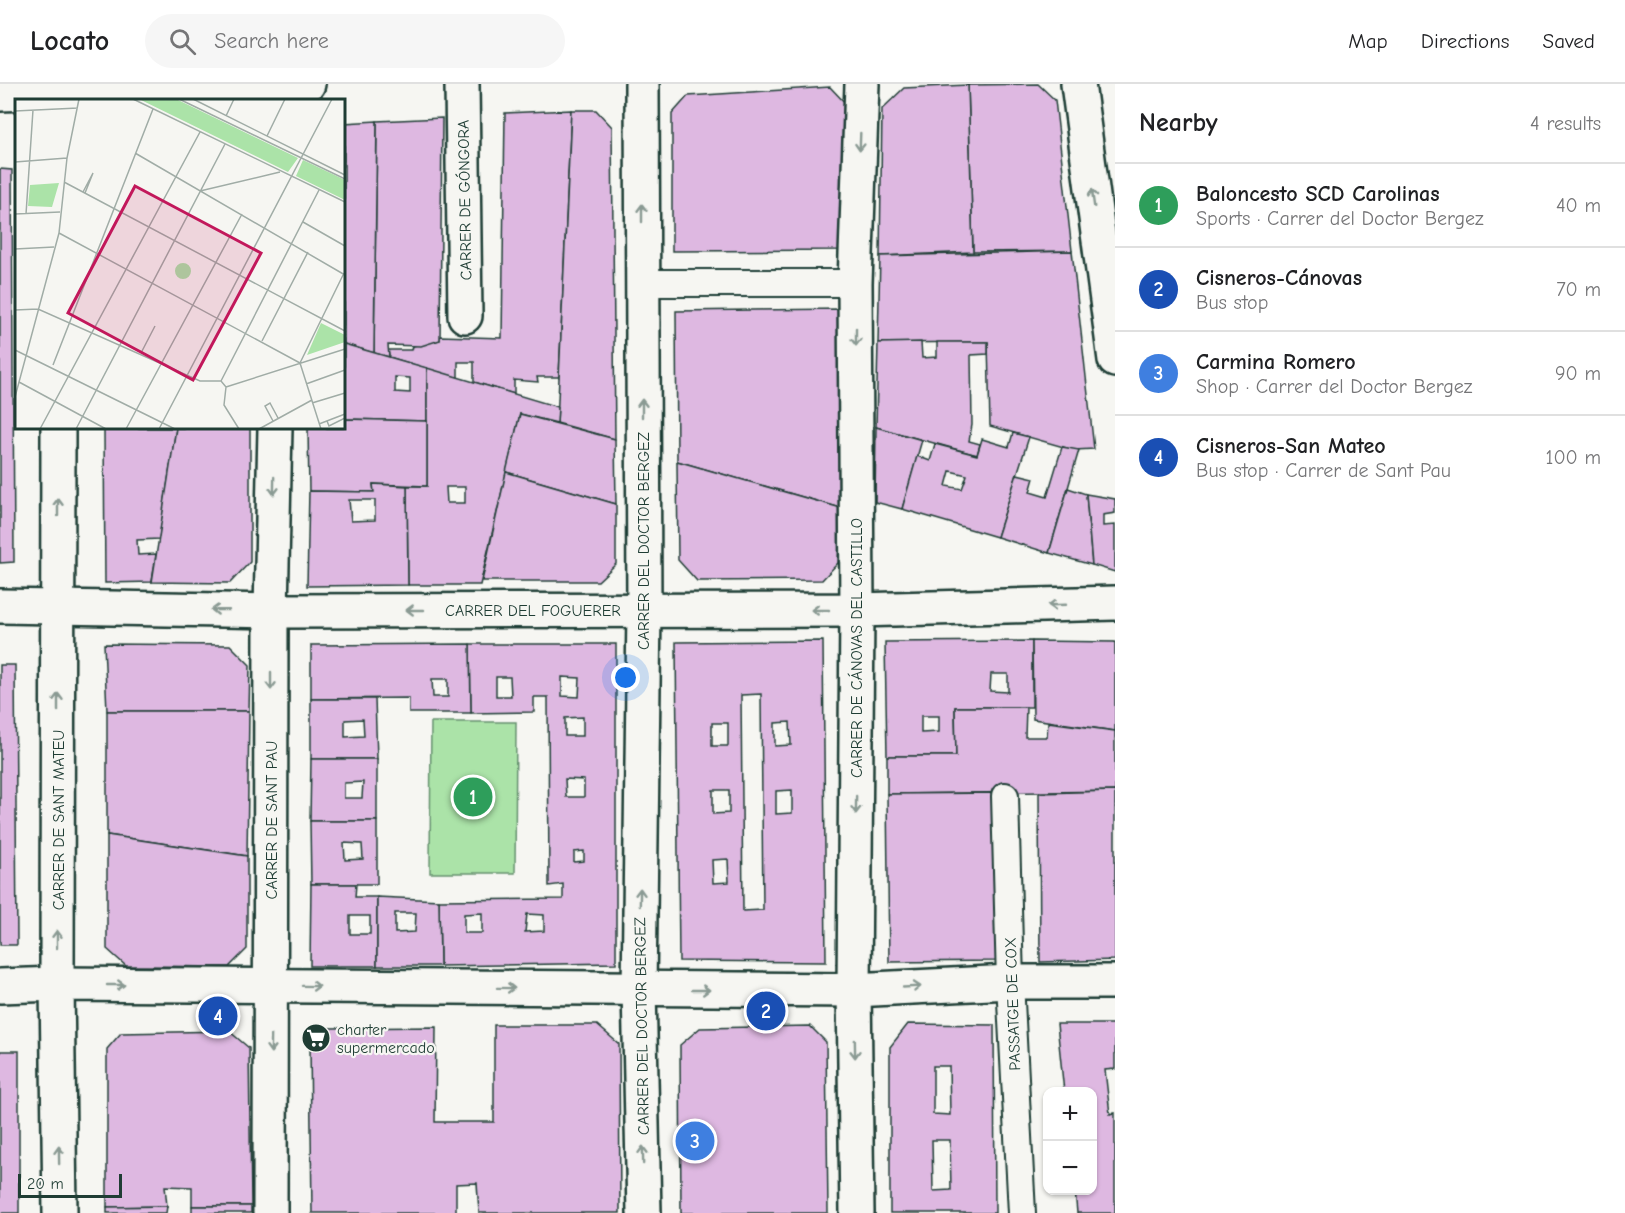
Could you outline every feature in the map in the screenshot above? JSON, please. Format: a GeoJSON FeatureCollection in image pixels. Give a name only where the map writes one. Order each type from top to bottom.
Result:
{"type":"FeatureCollection","features":[{"type":"Feature","properties":{"kind":"street","name":"CARRER DE GÓNGORA"},"geometry":{"type":"LineString","coordinates":[[462,84],[465,316]]}},
{"type":"Feature","properties":{"kind":"street","name":"CARRER DEL DOCTOR BERGEZ"},"geometry":{"type":"LineString","coordinates":[[642,84],[644,610],[639,989],[644,1213]]}},
{"type":"Feature","properties":{"kind":"street","name":"CARRER DE CÁNOVAS DEL CASTILLO"},"geometry":{"type":"LineString","coordinates":[[857,1213],[854,990],[857,610],[855,283],[862,84]]}},
{"type":"Feature","properties":{"kind":"street"},"geometry":{"type":"LineString","coordinates":[[1078,84],[1115,360]]}},
{"type":"Feature","properties":{"kind":"street"},"geometry":{"type":"LineString","coordinates":[[0,94],[290,89]]}},
{"type":"Feature","properties":{"kind":"street"},"geometry":{"type":"LineString","coordinates":[[641,283],[855,283]]}},
{"type":"Feature","properties":{"kind":"street","name":"CARRER DE SANT MATEU"},"geometry":{"type":"LineString","coordinates":[[58,429],[57,984],[60,1213]]}},
{"type":"Feature","properties":{"kind":"street","name":"CARRER DE SANT PAU"},"geometry":{"type":"LineString","coordinates":[[270,1213],[271,610],[275,429]]}},
{"type":"Feature","properties":{"kind":"street","name":"CARRER DEL FOGUERER"},"geometry":{"type":"LineString","coordinates":[[0,606],[271,610],[857,610],[1115,603]]}},
{"type":"Feature","properties":{"kind":"street","name":"PASSATGE DE COX"},"geometry":{"type":"LineString","coordinates":[[1005,796],[1010,982],[1022,1213]]}},
{"type":"Feature","properties":{"kind":"street"},"geometry":{"type":"LineString","coordinates":[[0,986],[57,984],[854,990],[1010,982],[1115,982]]}},
{"type":"Feature","properties":{"kind":"green space"},"geometry":{"type":"Polygon","coordinates":[[[431,722],[516,722],[515,873],[430,873],[431,722]]]}},
{"type":"Feature","properties":{"kind":"building"},"geometry":{"type":"Polygon","coordinates":[[[1038,84],[1055,100],[1072,251],[973,252],[968,85],[1038,84]]]}},
{"type":"Feature","properties":{"kind":"building"},"geometry":{"type":"Polygon","coordinates":[[[968,85],[973,252],[880,256],[882,109],[904,88],[968,85]]]}},
{"type":"Feature","properties":{"kind":"building"},"geometry":{"type":"Polygon","coordinates":[[[830,87],[848,106],[847,250],[672,251],[672,114],[688,96],[830,87]]]}},
{"type":"Feature","properties":{"kind":"building"},"geometry":{"type":"Polygon","coordinates":[[[571,110],[559,377],[537,377],[538,382],[514,380],[514,394],[474,382],[474,362],[458,362],[458,378],[389,357],[388,350],[412,350],[413,346],[440,340],[440,336],[502,338],[505,113],[571,110]]]}},
{"type":"Feature","properties":{"kind":"building"},"geometry":{"type":"Polygon","coordinates":[[[571,110],[596,110],[612,127],[615,439],[557,423],[571,110]]]}},
{"type":"Feature","properties":{"kind":"building"},"geometry":{"type":"Polygon","coordinates":[[[442,118],[440,340],[421,346],[388,345],[389,357],[374,353],[377,121],[442,118]]]}},
{"type":"Feature","properties":{"kind":"building"},"geometry":{"type":"Polygon","coordinates":[[[377,121],[374,353],[345,344],[345,123],[377,121]]]}},
{"type":"Feature","properties":{"kind":"building"},"geometry":{"type":"Polygon","coordinates":[[[0,169],[12,170],[14,562],[0,563],[0,169]]]}},
{"type":"Feature","properties":{"kind":"building"},"geometry":{"type":"Polygon","coordinates":[[[1072,251],[1094,449],[1074,450],[990,426],[988,342],[878,343],[880,256],[1072,251]]]}},
{"type":"Feature","properties":{"kind":"building"},"geometry":{"type":"Polygon","coordinates":[[[842,309],[841,508],[677,461],[676,311],[842,309]]]}},
{"type":"Feature","properties":{"kind":"building"},"geometry":{"type":"Polygon","coordinates":[[[921,342],[922,358],[937,357],[937,342],[988,342],[988,354],[971,355],[972,425],[969,441],[980,444],[977,455],[876,427],[878,343],[921,342]]]}},
{"type":"Feature","properties":{"kind":"building"},"geometry":{"type":"Polygon","coordinates":[[[345,344],[427,368],[427,421],[345,419],[345,344]],[[395,377],[395,392],[410,393],[410,378],[395,377]]]}},
{"type":"Feature","properties":{"kind":"building"},"geometry":{"type":"Polygon","coordinates":[[[427,368],[558,407],[557,423],[520,414],[480,585],[408,585],[407,486],[427,486],[427,368]],[[446,487],[447,503],[465,503],[465,487],[446,487]]]}},
{"type":"Feature","properties":{"kind":"building"},"geometry":{"type":"Polygon","coordinates":[[[520,414],[615,439],[616,504],[506,472],[520,414]]]}},
{"type":"Feature","properties":{"kind":"building"},"geometry":{"type":"Polygon","coordinates":[[[345,419],[427,421],[427,486],[373,484],[374,492],[309,491],[308,429],[345,429],[345,419]]]}},
{"type":"Feature","properties":{"kind":"building"},"geometry":{"type":"Polygon","coordinates":[[[876,427],[922,440],[902,509],[875,502],[876,427]]]}},
{"type":"Feature","properties":{"kind":"building"},"geometry":{"type":"Polygon","coordinates":[[[104,429],[176,429],[159,539],[137,540],[138,555],[156,554],[152,582],[105,583],[104,429]]]}},
{"type":"Feature","properties":{"kind":"building"},"geometry":{"type":"Polygon","coordinates":[[[176,429],[250,429],[250,562],[230,583],[152,582],[176,429]]]}},
{"type":"Feature","properties":{"kind":"building"},"geometry":{"type":"Polygon","coordinates":[[[1013,433],[1029,437],[997,537],[902,509],[917,456],[930,461],[935,444],[977,455],[982,439],[1009,447],[1013,433]],[[950,471],[946,486],[962,489],[967,475],[950,471]]]}},
{"type":"Feature","properties":{"kind":"building"},"geometry":{"type":"Polygon","coordinates":[[[1062,447],[1079,450],[1049,553],[997,537],[1017,474],[1034,478],[1030,492],[1047,497],[1062,447]]]}},
{"type":"Feature","properties":{"kind":"building"},"geometry":{"type":"Polygon","coordinates":[[[677,461],[841,508],[838,563],[822,580],[697,581],[678,560],[677,461]]]}},
{"type":"Feature","properties":{"kind":"building"},"geometry":{"type":"Polygon","coordinates":[[[506,472],[616,504],[616,564],[598,581],[482,581],[506,472]]]}},
{"type":"Feature","properties":{"kind":"building"},"geometry":{"type":"Polygon","coordinates":[[[373,484],[407,486],[408,585],[307,586],[309,491],[374,492],[373,484]],[[349,500],[351,521],[375,520],[375,500],[349,500]]]}},
{"type":"Feature","properties":{"kind":"building"},"geometry":{"type":"Polygon","coordinates":[[[1068,488],[1086,494],[1092,565],[1049,553],[1068,488]]]}},
{"type":"Feature","properties":{"kind":"building"},"geometry":{"type":"Polygon","coordinates":[[[1086,494],[1115,499],[1115,513],[1103,515],[1103,526],[1115,525],[1115,572],[1092,565],[1086,494]]]}},
{"type":"Feature","properties":{"kind":"building"},"geometry":{"type":"Polygon","coordinates":[[[823,641],[826,962],[679,961],[676,642],[823,641]],[[761,694],[741,695],[743,911],[763,910],[761,694]],[[790,722],[775,723],[775,746],[791,745],[790,722]],[[712,723],[712,746],[728,746],[728,723],[712,723]],[[713,790],[713,814],[729,813],[729,790],[713,790]],[[792,790],[776,791],[776,814],[792,813],[792,790]],[[728,859],[712,860],[713,883],[729,882],[728,859]]]}},
{"type":"Feature","properties":{"kind":"building"},"geometry":{"type":"Polygon","coordinates":[[[1032,641],[1032,707],[955,707],[956,756],[887,756],[885,642],[1032,641]],[[991,674],[990,691],[1008,692],[1008,674],[991,674]],[[921,716],[921,733],[939,732],[939,716],[921,716]]]}},
{"type":"Feature","properties":{"kind":"building"},"geometry":{"type":"Polygon","coordinates":[[[1032,641],[1115,642],[1115,731],[1033,719],[1032,641]]]}},
{"type":"Feature","properties":{"kind":"building"},"geometry":{"type":"Polygon","coordinates":[[[104,644],[230,645],[250,665],[249,711],[107,711],[104,644]]]}},
{"type":"Feature","properties":{"kind":"building"},"geometry":{"type":"Polygon","coordinates":[[[470,644],[616,644],[616,963],[440,966],[439,900],[563,899],[563,884],[549,886],[548,697],[534,697],[534,712],[471,713],[470,644]],[[496,677],[496,696],[511,696],[510,677],[496,677]],[[562,677],[562,696],[579,697],[580,678],[562,677]],[[583,717],[565,718],[565,736],[583,736],[583,717]],[[565,779],[566,797],[584,797],[584,780],[565,779]],[[584,851],[574,852],[574,862],[584,861],[584,851]],[[482,913],[464,914],[464,933],[482,933],[482,913]],[[527,914],[525,932],[544,931],[544,915],[527,914]]]}},
{"type":"Feature","properties":{"kind":"building"},"geometry":{"type":"Polygon","coordinates":[[[470,644],[471,713],[409,713],[409,698],[311,699],[311,645],[470,644]],[[432,679],[433,697],[448,697],[448,679],[432,679]]]}},
{"type":"Feature","properties":{"kind":"building"},"geometry":{"type":"Polygon","coordinates":[[[0,665],[15,665],[17,945],[0,945],[0,665]]]}},
{"type":"Feature","properties":{"kind":"building"},"geometry":{"type":"Polygon","coordinates":[[[311,699],[375,699],[377,759],[311,759],[311,699]],[[363,719],[345,720],[345,737],[364,736],[363,719]]]}},
{"type":"Feature","properties":{"kind":"building"},"geometry":{"type":"Polygon","coordinates":[[[955,707],[1026,707],[1025,737],[1047,737],[1048,722],[1115,731],[1115,791],[887,794],[887,756],[956,756],[955,707]]]}},
{"type":"Feature","properties":{"kind":"building"},"geometry":{"type":"Polygon","coordinates":[[[107,711],[249,711],[247,856],[107,835],[107,711]]]}},
{"type":"Feature","properties":{"kind":"building"},"geometry":{"type":"Polygon","coordinates":[[[311,759],[377,759],[377,821],[310,821],[311,759]],[[363,782],[344,783],[344,798],[362,798],[363,782]]]}},
{"type":"Feature","properties":{"kind":"building"},"geometry":{"type":"Polygon","coordinates":[[[1115,791],[1115,960],[1040,962],[1039,793],[1115,791]]]}},
{"type":"Feature","properties":{"kind":"building"},"geometry":{"type":"Polygon","coordinates":[[[997,793],[997,961],[889,962],[887,794],[997,793]]]}},
{"type":"Feature","properties":{"kind":"building"},"geometry":{"type":"Polygon","coordinates":[[[310,821],[377,821],[377,884],[311,884],[310,821]],[[344,843],[345,860],[363,859],[362,844],[344,843]]]}},
{"type":"Feature","properties":{"kind":"building"},"geometry":{"type":"Polygon","coordinates":[[[107,835],[247,856],[247,949],[229,967],[126,966],[107,949],[107,835]]]}},
{"type":"Feature","properties":{"kind":"building"},"geometry":{"type":"Polygon","coordinates":[[[311,884],[356,884],[355,897],[377,897],[377,966],[310,966],[311,884]],[[350,916],[350,934],[370,934],[370,916],[350,916]]]}},
{"type":"Feature","properties":{"kind":"building"},"geometry":{"type":"Polygon","coordinates":[[[377,897],[439,900],[440,966],[377,966],[377,897]],[[395,913],[395,933],[415,932],[416,913],[395,913]]]}},
{"type":"Feature","properties":{"kind":"building"},"geometry":{"type":"Polygon","coordinates":[[[908,1024],[994,1025],[995,1213],[890,1213],[890,1047],[908,1024]],[[933,1066],[933,1114],[950,1115],[949,1066],[933,1066]],[[932,1140],[933,1191],[951,1190],[950,1140],[932,1140]]]}},
{"type":"Feature","properties":{"kind":"building"},"geometry":{"type":"Polygon","coordinates":[[[1057,1024],[1115,1024],[1115,1069],[1105,1070],[1110,1114],[1115,1113],[1115,1213],[1077,1213],[1075,1195],[1097,1195],[1097,1087],[1063,1087],[1057,1024]]]}},
{"type":"Feature","properties":{"kind":"building"},"geometry":{"type":"Polygon","coordinates":[[[494,1025],[597,1025],[619,1044],[620,1213],[479,1213],[477,1183],[456,1184],[456,1213],[312,1213],[310,1045],[329,1028],[436,1027],[435,1122],[494,1122],[494,1025]]]}},
{"type":"Feature","properties":{"kind":"building"},"geometry":{"type":"Polygon","coordinates":[[[810,1026],[826,1042],[828,1213],[681,1213],[680,1045],[700,1028],[810,1026]]]}},
{"type":"Feature","properties":{"kind":"building"},"geometry":{"type":"Polygon","coordinates":[[[229,1031],[249,1048],[251,1206],[192,1206],[192,1187],[165,1186],[167,1206],[107,1207],[107,1049],[121,1033],[229,1031]]]}},
{"type":"Feature","properties":{"kind":"building"},"geometry":{"type":"Polygon","coordinates":[[[0,1051],[19,1051],[19,1213],[0,1213],[0,1051]]]}},
{"type":"Feature","properties":{"kind":"building"},"geometry":{"type":"Polygon","coordinates":[[[167,1206],[166,1213],[107,1213],[107,1207],[167,1206]]]}},
{"type":"Feature","properties":{"kind":"building"},"geometry":{"type":"Polygon","coordinates":[[[192,1206],[251,1206],[251,1213],[192,1213],[192,1206]]]}},
{"type":"Feature","properties":{"kind":"place","name":"Baloncesto SCD Carolinas"},"geometry":{"type":"Point","coordinates":[473,797]}},
{"type":"Feature","properties":{"kind":"place","name":"Cisneros-Cánovas"},"geometry":{"type":"Point","coordinates":[766,1011]}},
{"type":"Feature","properties":{"kind":"place","name":"Cisneros-San Mateo"},"geometry":{"type":"Point","coordinates":[218,1016]}},
{"type":"Feature","properties":{"kind":"place","name":"charter supermercado"},"geometry":{"type":"Point","coordinates":[316,1038]}},
{"type":"Feature","properties":{"kind":"place","name":"Carmina Romero"},"geometry":{"type":"Point","coordinates":[695,1141]}}]}
